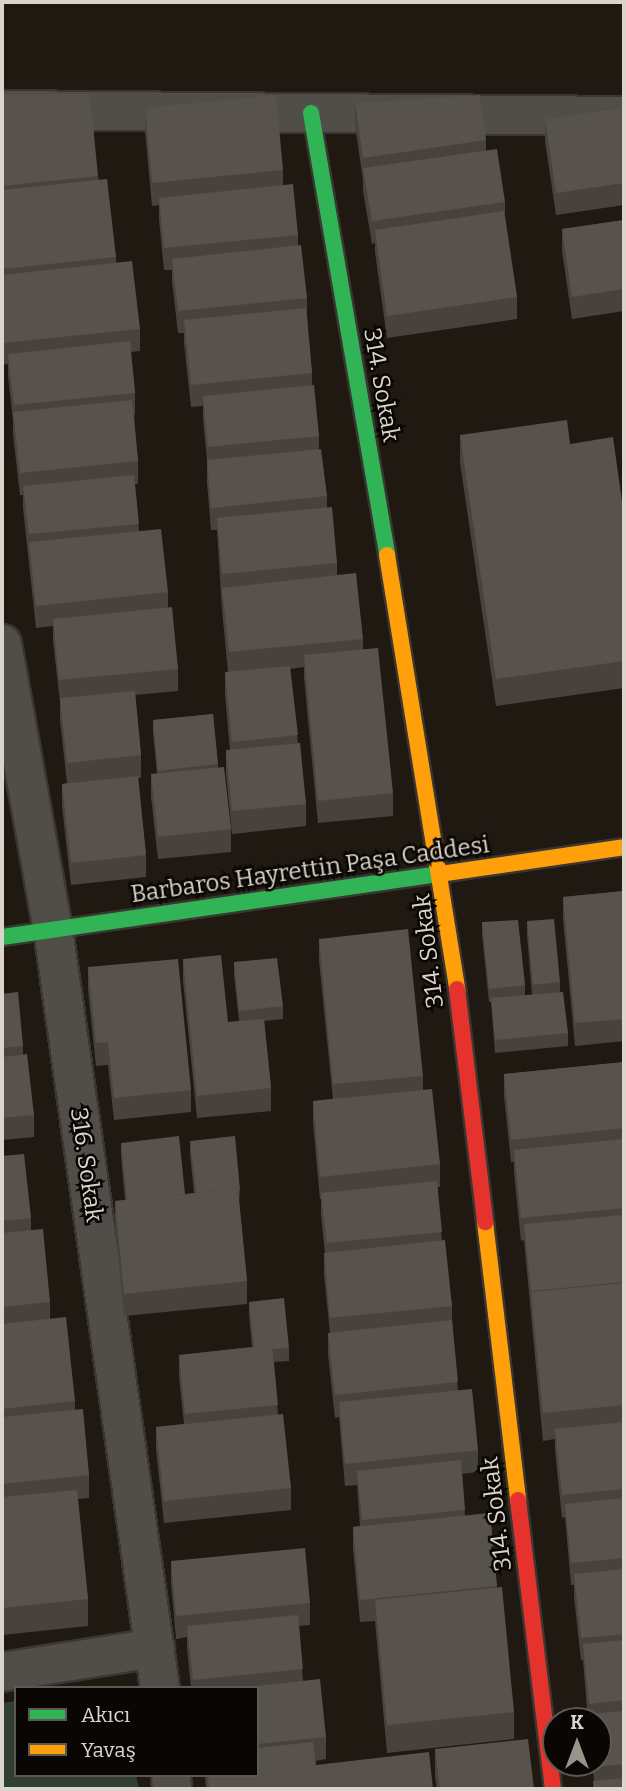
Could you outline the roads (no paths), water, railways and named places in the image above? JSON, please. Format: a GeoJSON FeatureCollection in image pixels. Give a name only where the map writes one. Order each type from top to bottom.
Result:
{"type":"FeatureCollection","features":[{"type":"Feature","properties":{"kind":"street"},"geometry":{"type":"LineString","coordinates":[[2,110],[624,116]]}},
{"type":"Feature","properties":{"kind":"street","name":"314. Sokak"},"geometry":{"type":"LineString","coordinates":[[311,113],[443,876],[553,1789]]}},
{"type":"Feature","properties":{"kind":"street","name":"316. Sokak"},"geometry":{"type":"LineString","coordinates":[[2,644],[53,929],[160,1686]]}},
{"type":"Feature","properties":{"kind":"street","name":"Barbaros Hayrettin Paşa Caddesi"},"geometry":{"type":"LineString","coordinates":[[2,937],[443,876],[624,847]]}},
{"type":"Feature","properties":{"kind":"street"},"geometry":{"type":"LineString","coordinates":[[2,1672],[155,1648]]}}]}
